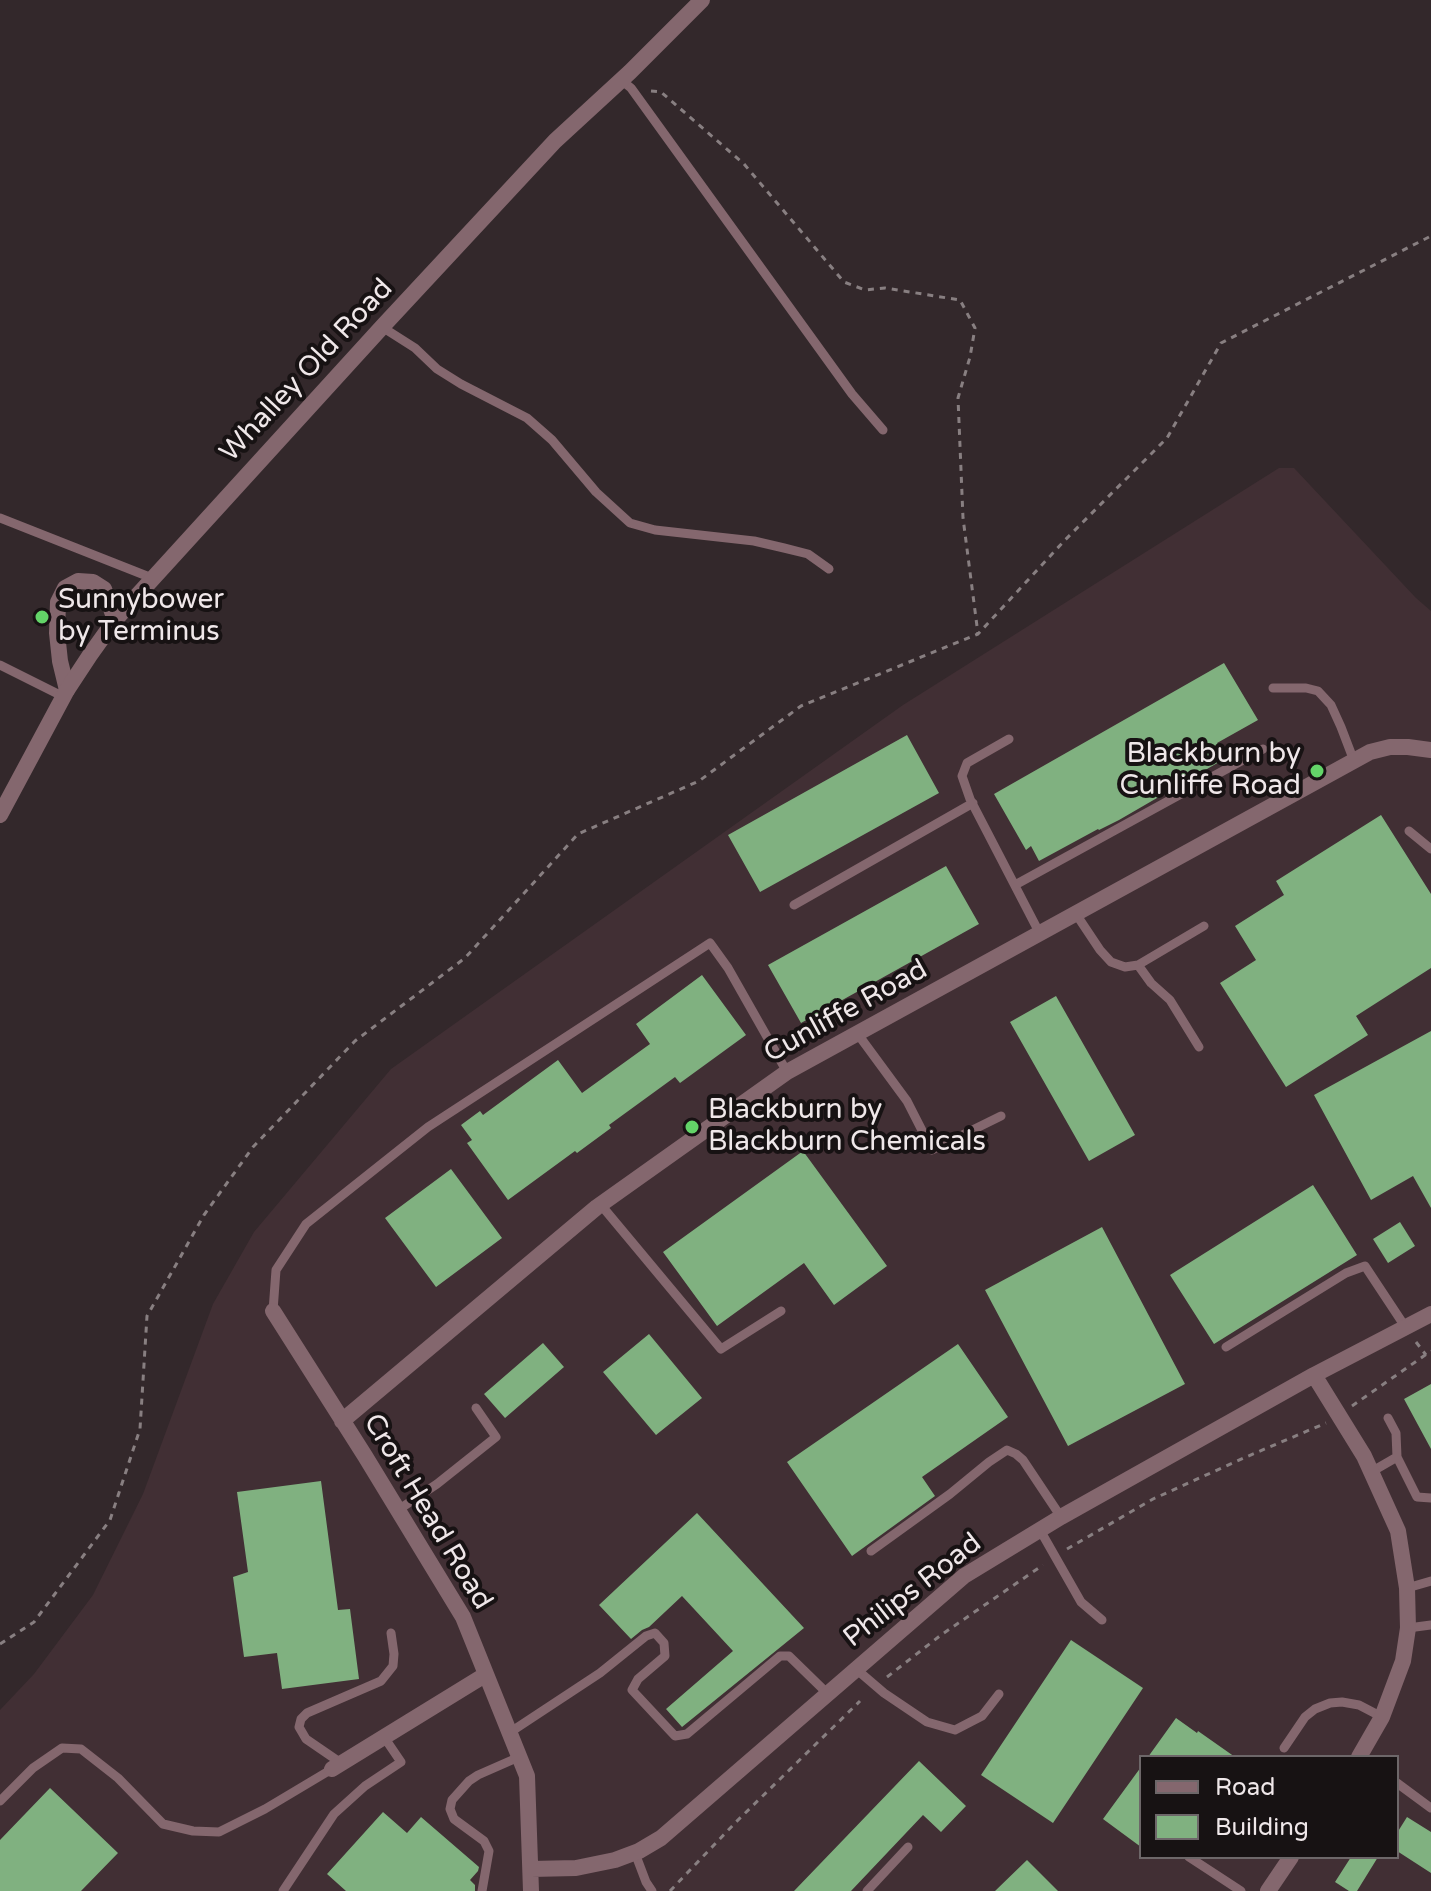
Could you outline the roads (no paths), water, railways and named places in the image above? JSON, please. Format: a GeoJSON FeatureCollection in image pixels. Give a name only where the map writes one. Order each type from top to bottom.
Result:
{"type":"FeatureCollection","features":[{"type":"Feature","properties":{"kind":"street","name":"Whalley Old Road"},"geometry":{"type":"LineString","coordinates":[[0,815],[65,693],[115,620],[555,141],[626,84],[702,0]]}},
{"type":"Feature","properties":{"kind":"street"},"geometry":{"type":"LineString","coordinates":[[65,693],[57,633],[58,602],[65,588],[78,581],[93,582],[104,589],[115,620]]}},
{"type":"Feature","properties":{"kind":"street","name":"Cunliffe Road"},"geometry":{"type":"LineString","coordinates":[[342,1421],[601,1205],[787,1072],[1370,752],[1390,747],[1431,750]]}},
{"type":"Feature","properties":{"kind":"street","name":"Croft Head Road"},"geometry":{"type":"LineString","coordinates":[[273,1311],[463,1617],[527,1776],[531,1891]]}},
{"type":"Feature","properties":{"kind":"street","name":"Philips Road"},"geometry":{"type":"LineString","coordinates":[[531,1869],[576,1868],[615,1860],[661,1838],[964,1576],[1061,1517],[1314,1375],[1431,1314]]}},
{"type":"Feature","properties":{"kind":"street"},"geometry":{"type":"LineString","coordinates":[[1314,1375],[1364,1456],[1398,1531],[1407,1588],[1408,1628],[1403,1661],[1382,1717],[1363,1755]]}},
{"type":"Feature","properties":{"kind":"street"},"geometry":{"type":"LineString","coordinates":[[336,1766],[485,1675]]}},
{"type":"Feature","properties":{"kind":"street"},"geometry":{"type":"LineString","coordinates":[[1268,1891],[1290,1859]]}},
{"type":"Feature","properties":{"kind":"lane"},"geometry":{"type":"LineString","coordinates":[[626,84],[852,394],[883,430]]}},
{"type":"Feature","properties":{"kind":"lane"},"geometry":{"type":"LineString","coordinates":[[382,327],[415,348],[437,369],[527,418],[552,440],[605,501],[630,523],[655,530],[754,541],[808,554],[829,569]]}},
{"type":"Feature","properties":{"kind":"lane"},"geometry":{"type":"LineString","coordinates":[[0,518],[152,578]]}},
{"type":"Feature","properties":{"kind":"lane"},"geometry":{"type":"LineString","coordinates":[[0,665],[65,693]]}},
{"type":"Feature","properties":{"kind":"lane"},"geometry":{"type":"LineString","coordinates":[[1273,688],[1318,691],[1331,705],[1354,761]]}},
{"type":"Feature","properties":{"kind":"lane"},"geometry":{"type":"LineString","coordinates":[[1009,739],[967,763],[962,776],[1040,934]]}},
{"type":"Feature","properties":{"kind":"lane"},"geometry":{"type":"LineString","coordinates":[[1015,885],[1263,749]]}},
{"type":"Feature","properties":{"kind":"lane"},"geometry":{"type":"LineString","coordinates":[[794,905],[973,803]]}},
{"type":"Feature","properties":{"kind":"lane"},"geometry":{"type":"LineString","coordinates":[[1409,831],[1431,849]]}},
{"type":"Feature","properties":{"kind":"lane"},"geometry":{"type":"LineString","coordinates":[[1076,914],[1111,962],[1125,967],[1138,965],[1204,926]]}},
{"type":"Feature","properties":{"kind":"lane"},"geometry":{"type":"LineString","coordinates":[[273,1311],[276,1270],[306,1224],[428,1127],[710,943],[728,968],[787,1072]]}},
{"type":"Feature","properties":{"kind":"lane"},"geometry":{"type":"LineString","coordinates":[[1138,965],[1151,983],[1170,1000],[1199,1047]]}},
{"type":"Feature","properties":{"kind":"lane"},"geometry":{"type":"LineString","coordinates":[[857,1033],[907,1101],[932,1150],[1001,1116]]}},
{"type":"Feature","properties":{"kind":"lane"},"geometry":{"type":"LineString","coordinates":[[601,1205],[721,1349],[781,1311]]}},
{"type":"Feature","properties":{"kind":"lane"},"geometry":{"type":"LineString","coordinates":[[1226,1347],[1346,1273],[1365,1266],[1406,1328]]}},
{"type":"Feature","properties":{"kind":"lane"},"geometry":{"type":"LineString","coordinates":[[398,1510],[437,1484],[496,1437],[476,1408]]}},
{"type":"Feature","properties":{"kind":"lane"},"geometry":{"type":"LineString","coordinates":[[1388,1418],[1396,1433],[1397,1457],[1417,1497],[1431,1498]]}},
{"type":"Feature","properties":{"kind":"lane"},"geometry":{"type":"LineString","coordinates":[[871,1551],[1007,1450],[1023,1460],[1061,1517]]}},
{"type":"Feature","properties":{"kind":"lane"},"geometry":{"type":"LineString","coordinates":[[1371,1472],[1397,1457]]}},
{"type":"Feature","properties":{"kind":"lane"},"geometry":{"type":"LineString","coordinates":[[1040,1530],[1081,1602],[1102,1620]]}},
{"type":"Feature","properties":{"kind":"lane"},"geometry":{"type":"LineString","coordinates":[[1407,1588],[1431,1581]]}},
{"type":"Feature","properties":{"kind":"lane"},"geometry":{"type":"LineString","coordinates":[[1408,1628],[1431,1625]]}},
{"type":"Feature","properties":{"kind":"lane"},"geometry":{"type":"LineString","coordinates":[[0,1801],[33,1768],[62,1748],[81,1749],[118,1778],[163,1824],[193,1831],[219,1832],[265,1809],[336,1766],[306,1739],[299,1727],[301,1719],[307,1713],[381,1681],[393,1666],[391,1633]]}},
{"type":"Feature","properties":{"kind":"lane"},"geometry":{"type":"LineString","coordinates":[[509,1733],[600,1673],[646,1636],[655,1633],[664,1643],[665,1656],[638,1679],[632,1690],[675,1736],[687,1734],[780,1656],[789,1656],[828,1694]]}},
{"type":"Feature","properties":{"kind":"lane"},"geometry":{"type":"LineString","coordinates":[[856,1669],[884,1693],[927,1722],[955,1730],[982,1716],[999,1694]]}},
{"type":"Feature","properties":{"kind":"lane"},"geometry":{"type":"LineString","coordinates":[[1284,1748],[1305,1717],[1330,1703],[1359,1705],[1382,1717]]}},
{"type":"Feature","properties":{"kind":"lane"},"geometry":{"type":"LineString","coordinates":[[283,1891],[334,1814],[365,1786],[401,1762],[384,1737]]}},
{"type":"Feature","properties":{"kind":"lane"},"geometry":{"type":"LineString","coordinates":[[482,1891],[489,1851],[484,1841],[454,1819],[450,1809],[452,1800],[478,1775],[519,1757]]}},
{"type":"Feature","properties":{"kind":"lane"},"geometry":{"type":"LineString","coordinates":[[1399,1784],[1431,1808]]}},
{"type":"Feature","properties":{"kind":"lane"},"geometry":{"type":"LineString","coordinates":[[867,1891],[908,1847]]}},
{"type":"Feature","properties":{"kind":"lane"},"geometry":{"type":"LineString","coordinates":[[635,1853],[652,1891]]}},
{"type":"Feature","properties":{"kind":"lane"},"geometry":{"type":"LineString","coordinates":[[1192,1859],[1241,1891]]}},
{"type":"Feature","properties":{"kind":"place","name":"Sunnybower by Terminus"},"geometry":{"type":"Point","coordinates":[42,617]}},
{"type":"Feature","properties":{"kind":"place","name":"Blackburn by Cunliffe Road"},"geometry":{"type":"Point","coordinates":[1317,771]}},
{"type":"Feature","properties":{"kind":"place","name":"Blackburn by Blackburn Chemicals"},"geometry":{"type":"Point","coordinates":[692,1127]}}]}
